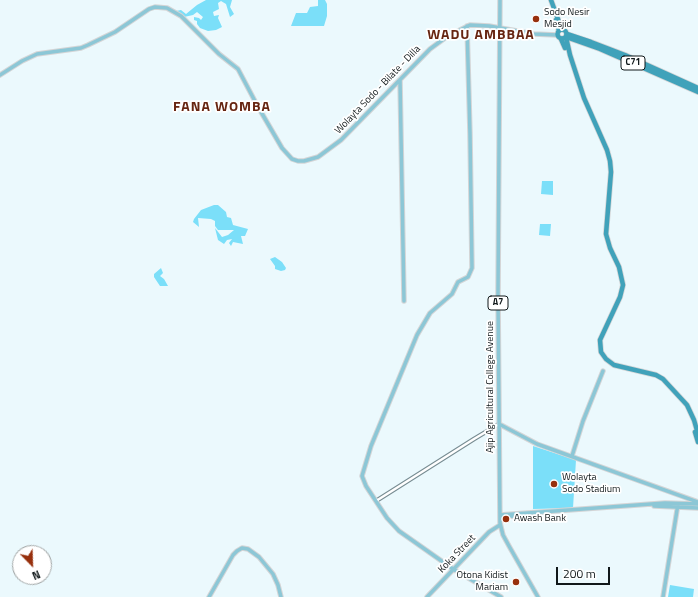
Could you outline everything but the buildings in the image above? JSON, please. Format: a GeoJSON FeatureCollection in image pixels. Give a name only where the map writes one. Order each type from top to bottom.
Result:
{"type":"FeatureCollection","features":[{"type":"Feature","properties":{"kind":"highway"},"geometry":{"type":"LineString","coordinates":[[550,0],[559,22],[587,113],[605,151],[608,166],[604,238],[606,246],[617,268],[620,287],[616,300],[597,340],[599,352],[605,362],[612,367],[649,376],[661,381],[686,409],[692,420],[698,442]]}},
{"type":"Feature","properties":{"kind":"highway"},"geometry":{"type":"LineString","coordinates":[[562,34],[584,98],[607,150],[610,161],[611,172],[606,234],[610,248],[619,267],[623,286],[618,303],[602,334],[599,343],[601,352],[606,359],[614,365],[656,375],[663,379],[687,405],[694,420],[698,434]]}},
{"type":"Feature","properties":{"kind":"highway","name":"C71"},"geometry":{"type":"LineString","coordinates":[[562,34],[591,42],[625,55],[698,88]]}},
{"type":"Feature","properties":{"kind":"highway","name":"C71"},"geometry":{"type":"LineString","coordinates":[[562,34],[698,92]]}},
{"type":"Feature","properties":{"kind":"main road","name":"Ajip Agricultural College Avenue"},"geometry":{"type":"LineString","coordinates":[[500,0],[500,525],[509,546],[538,597]]}},
{"type":"Feature","properties":{"kind":"main road","name":"Wolayta Sodo - Bilate - Dilla"},"geometry":{"type":"LineString","coordinates":[[0,75],[22,61],[37,54],[81,48],[88,45],[115,32],[149,9],[155,7],[167,8],[181,16],[218,54],[238,69],[282,148],[292,159],[300,162],[318,157],[341,140],[421,57],[439,42],[467,26],[489,26],[534,34],[562,34]]}},
{"type":"Feature","properties":{"kind":"main road"},"geometry":{"type":"LineString","coordinates":[[467,26],[472,268],[468,277],[458,282],[452,294],[430,313],[418,334],[371,446],[362,472],[362,479],[387,518],[399,530],[476,584],[500,597]]}},
{"type":"Feature","properties":{"kind":"main road"},"geometry":{"type":"LineString","coordinates":[[400,80],[404,302]]}},
{"type":"Feature","properties":{"kind":"main road"},"geometry":{"type":"LineString","coordinates":[[572,456],[583,421],[603,371]]}},
{"type":"Feature","properties":{"kind":"main road"},"geometry":{"type":"LineString","coordinates":[[499,424],[537,444],[698,503]]}},
{"type":"Feature","properties":{"kind":"main road"},"geometry":{"type":"LineString","coordinates":[[500,516],[698,503]]}},
{"type":"Feature","properties":{"kind":"main road"},"geometry":{"type":"LineString","coordinates":[[678,504],[698,508]]}},
{"type":"Feature","properties":{"kind":"main road"},"geometry":{"type":"LineString","coordinates":[[663,597],[678,504]]}},
{"type":"Feature","properties":{"kind":"main road","name":"Koka Street"},"geometry":{"type":"LineString","coordinates":[[427,597],[489,532],[500,525]]}},
{"type":"Feature","properties":{"kind":"main road"},"geometry":{"type":"LineString","coordinates":[[210,597],[233,554],[242,548],[248,549],[259,557],[273,574],[281,597]]}},
{"type":"Feature","properties":{"kind":"street"},"geometry":{"type":"LineString","coordinates":[[376,501],[499,424]]}},
{"type":"Feature","properties":{"kind":"shaded area"},"geometry":{"type":"Polygon","coordinates":[[[206,0],[232,0],[230,7],[234,14],[230,17],[226,4],[221,1],[218,3],[219,9],[213,12],[214,16],[219,15],[218,18],[222,27],[216,30],[208,31],[200,28],[197,21],[194,20],[194,17],[201,20],[203,17],[197,12],[193,15],[184,17],[176,11],[181,10],[186,14],[206,0]]]}},
{"type":"Feature","properties":{"kind":"shaded area"},"geometry":{"type":"Polygon","coordinates":[[[318,0],[325,0],[327,4],[327,16],[324,26],[291,26],[296,13],[307,13],[310,7],[318,6],[318,0]]]}},
{"type":"Feature","properties":{"kind":"shaded area"},"geometry":{"type":"Polygon","coordinates":[[[542,181],[553,181],[553,195],[541,194],[542,181]]]}},
{"type":"Feature","properties":{"kind":"shaded area"},"geometry":{"type":"Polygon","coordinates":[[[218,205],[226,212],[227,217],[231,218],[233,225],[248,229],[245,236],[241,236],[243,244],[233,242],[231,246],[229,243],[232,239],[227,240],[224,244],[218,240],[215,228],[222,237],[228,235],[234,230],[218,230],[215,226],[215,221],[211,219],[198,218],[199,227],[193,222],[201,210],[218,205]]]}},
{"type":"Feature","properties":{"kind":"shaded area"},"geometry":{"type":"Polygon","coordinates":[[[540,224],[551,224],[550,236],[539,235],[540,224]]]}},
{"type":"Feature","properties":{"kind":"shaded area"},"geometry":{"type":"Polygon","coordinates":[[[275,257],[282,262],[286,268],[285,270],[281,271],[275,269],[275,266],[270,259],[275,257]]]}},
{"type":"Feature","properties":{"kind":"shaded area"},"geometry":{"type":"Polygon","coordinates":[[[161,268],[163,273],[160,276],[164,279],[168,286],[160,286],[154,277],[154,274],[161,268]]]}},
{"type":"Feature","properties":{"kind":"shaded area","name":"Wolayta Sodo Stadium"},"geometry":{"type":"Polygon","coordinates":[[[533,446],[576,460],[573,508],[533,509],[533,446]]]}},
{"type":"Feature","properties":{"kind":"shaded area"},"geometry":{"type":"Polygon","coordinates":[[[670,585],[694,589],[693,597],[668,597],[670,585]]]}},
{"type":"Feature","properties":{"kind":"place","name":"Sodo Nesir Mesjid"},"geometry":{"type":"Point","coordinates":[536,19]}},
{"type":"Feature","properties":{"kind":"place","name":"Wolayta Sodo Stadium"},"geometry":{"type":"Point","coordinates":[554,484]}},
{"type":"Feature","properties":{"kind":"place","name":"Awash Bank"},"geometry":{"type":"Point","coordinates":[506,519]}},
{"type":"Feature","properties":{"kind":"place","name":"Otona Kidist Mariam"},"geometry":{"type":"Point","coordinates":[516,582]}},
{"type":"Feature","properties":{"kind":"district","name":"WADU AMBBAA"},"geometry":{"type":"Point","coordinates":[481,36]}},
{"type":"Feature","properties":{"kind":"district","name":"FANA WOMBA"},"geometry":{"type":"Point","coordinates":[222,108]}}]}
